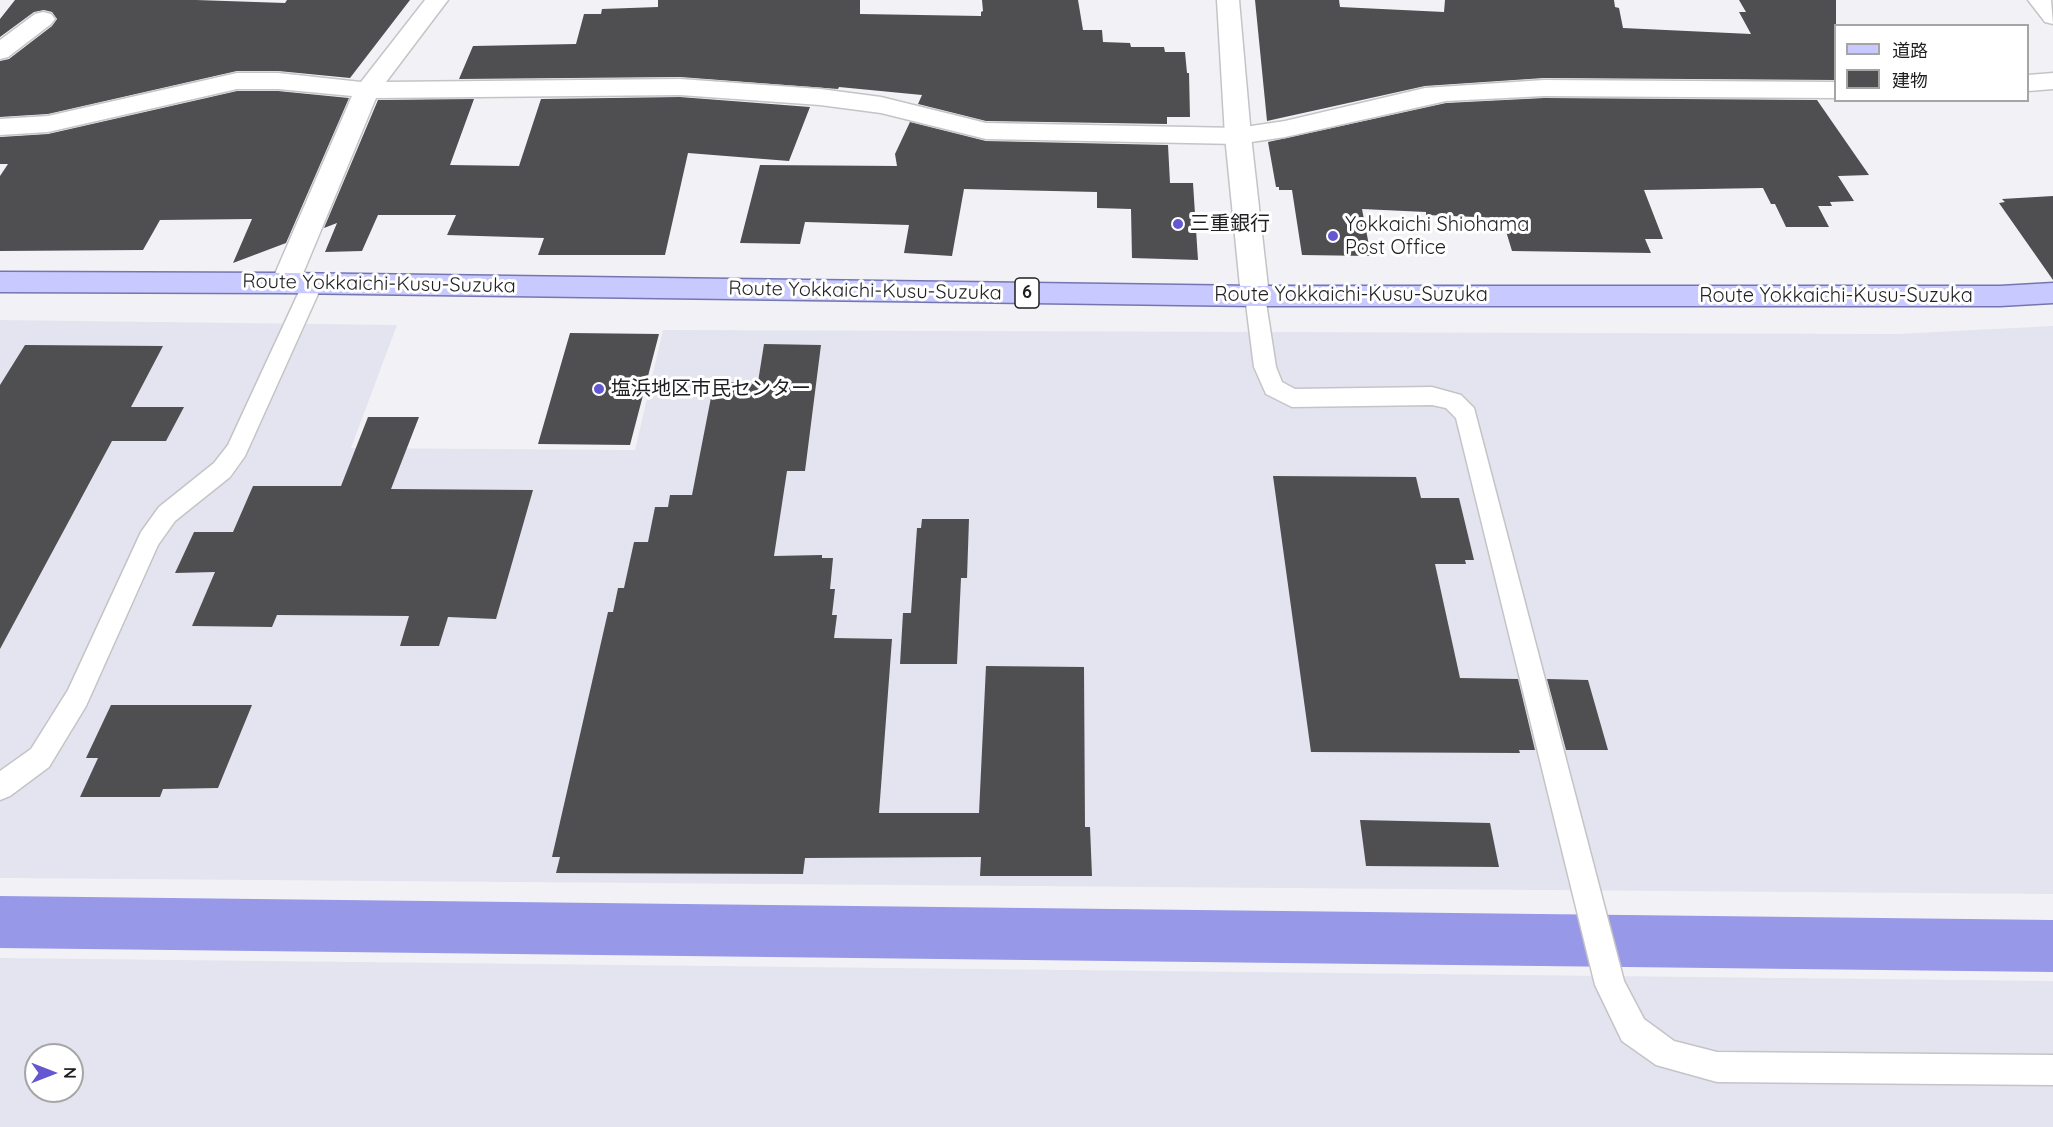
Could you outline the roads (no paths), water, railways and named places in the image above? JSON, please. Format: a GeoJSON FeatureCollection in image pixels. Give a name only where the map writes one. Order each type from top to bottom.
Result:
{"type":"FeatureCollection","features":[{"type":"Feature","properties":{"kind":"main road","name":"Route Yokkaichi-Kusu-Suzuka"},"geometry":{"type":"LineString","coordinates":[[0,282],[299,283],[1255,296],[2000,296],[2053,293]]}},
{"type":"Feature","properties":{"kind":"street"},"geometry":{"type":"LineString","coordinates":[[299,283],[367,90],[437,0]]}},
{"type":"Feature","properties":{"kind":"street"},"geometry":{"type":"LineString","coordinates":[[1228,0],[1238,136],[1255,296]]}},
{"type":"Feature","properties":{"kind":"street"},"geometry":{"type":"LineString","coordinates":[[2039,0],[2053,16]]}},
{"type":"Feature","properties":{"kind":"street"},"geometry":{"type":"LineString","coordinates":[[0,52],[44,19]]}},
{"type":"Feature","properties":{"kind":"street"},"geometry":{"type":"LineString","coordinates":[[0,127],[48,124],[237,81],[278,81],[367,90],[680,87],[820,97],[881,105],[986,131],[1238,136],[1285,129],[1446,93],[1544,88],[1834,90]]}},
{"type":"Feature","properties":{"kind":"street"},"geometry":{"type":"LineString","coordinates":[[2029,83],[2053,81]]}},
{"type":"Feature","properties":{"kind":"lane"},"geometry":{"type":"LineString","coordinates":[[0,786],[40,758],[77,698],[149,539],[167,514],[222,470],[237,450],[299,283]]}},
{"type":"Feature","properties":{"kind":"lane"},"geometry":{"type":"LineString","coordinates":[[1255,296],[1265,367],[1274,388],[1293,398],[1432,396],[1453,401],[1466,414],[1610,985],[1633,1030],[1667,1054],[1717,1067],[2053,1070]]}},
{"type":"Feature","properties":{"kind":"waterway"},"geometry":{"type":"LineString","coordinates":[[0,922],[2053,946]]}},
{"type":"Feature","properties":{"kind":"place","name":"三重銀行"},"geometry":{"type":"Point","coordinates":[1178,224]}},
{"type":"Feature","properties":{"kind":"place","name":"Yokkaichi Shiohama Post Office"},"geometry":{"type":"Point","coordinates":[1333,236]}},
{"type":"Feature","properties":{"kind":"place","name":"塩浜地区市民センター"},"geometry":{"type":"Point","coordinates":[599,389]}}]}
